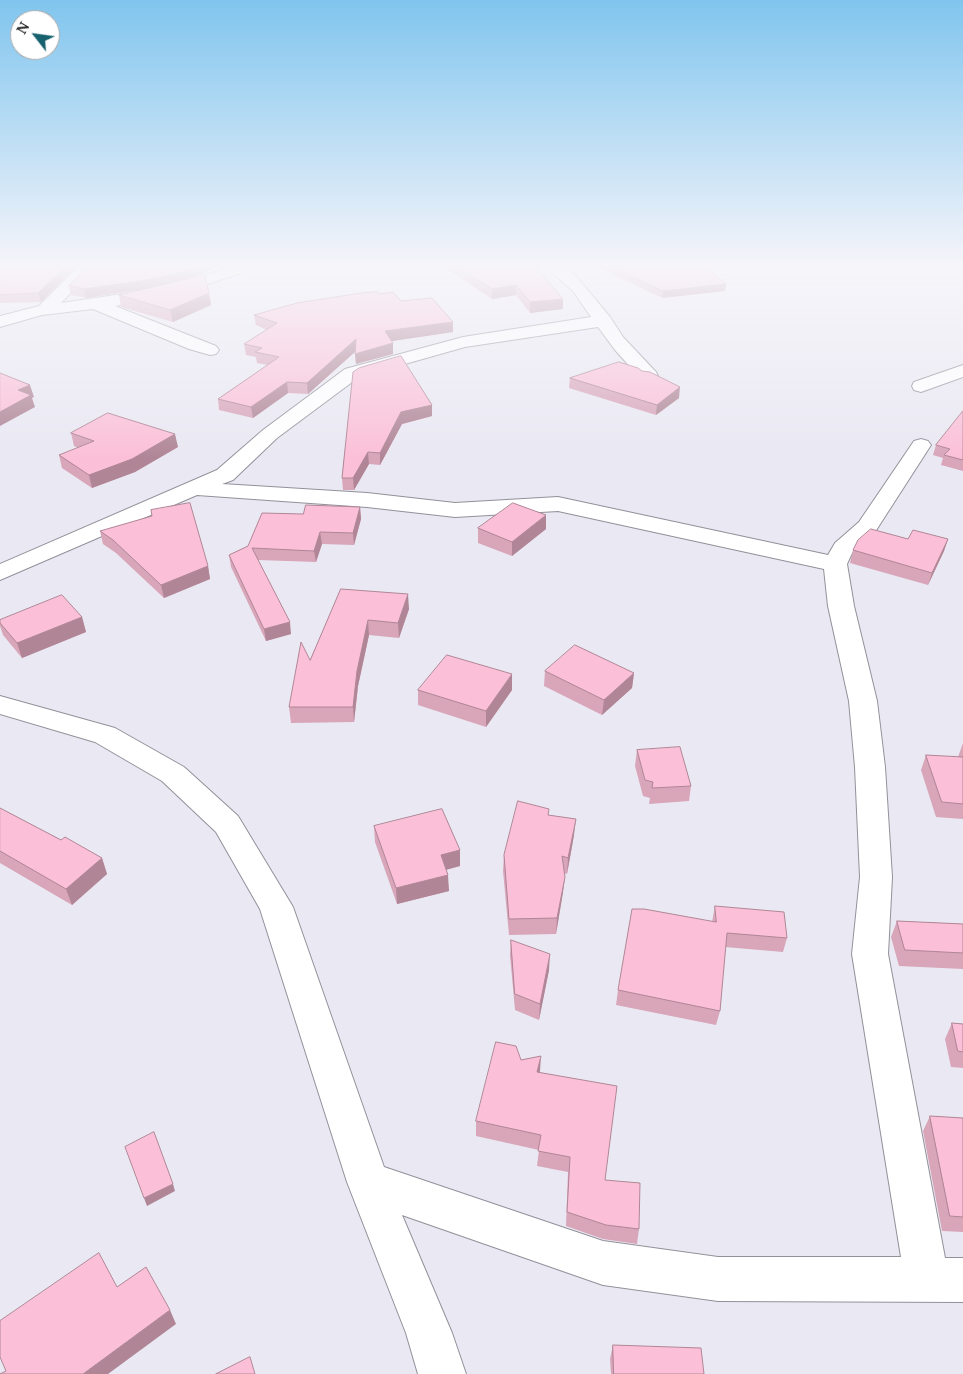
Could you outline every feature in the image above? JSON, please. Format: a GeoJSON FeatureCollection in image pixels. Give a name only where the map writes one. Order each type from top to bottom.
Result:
{"type":"FeatureCollection","features":[{"type":"Feature","properties":{"kind":"street"},"geometry":{"type":"LineString","coordinates":[[154,329],[176,340],[210,350]]}},
{"type":"Feature","properties":{"kind":"street"},"geometry":{"type":"LineString","coordinates":[[0,573],[85,534],[225,475],[270,434],[337,382],[352,373],[462,342],[543,329]]}},
{"type":"Feature","properties":{"kind":"street"},"geometry":{"type":"LineString","coordinates":[[609,329],[614,338],[649,376]]}},
{"type":"Feature","properties":{"kind":"street"},"geometry":{"type":"LineString","coordinates":[[921,386],[963,371]]}},
{"type":"Feature","properties":{"kind":"street"},"geometry":{"type":"LineString","coordinates":[[368,1182],[603,1263],[718,1279],[945,1279],[870,954],[876,877],[870,767],[863,701],[840,606],[835,564],[844,548],[867,527],[921,445]]}},
{"type":"Feature","properties":{"kind":"street"},"geometry":{"type":"LineString","coordinates":[[196,488],[311,495],[456,510],[558,504],[835,564]]}},
{"type":"Feature","properties":{"kind":"street"},"geometry":{"type":"LineString","coordinates":[[0,705],[105,735],[173,774],[227,824],[276,906],[368,1182],[429,1333],[442,1374]]}},
{"type":"Feature","properties":{"kind":"building"},"geometry":{"type":"Polygon","coordinates":[[[267,329],[399,329],[385,331],[393,343],[355,354],[356,339],[307,383],[287,382],[251,407],[218,399],[279,357],[255,352],[262,348],[244,344],[267,329]]]}},
{"type":"Feature","properties":{"kind":"building"},"geometry":{"type":"Polygon","coordinates":[[[401,356],[432,405],[401,412],[380,453],[368,452],[353,478],[342,478],[353,372],[359,368],[401,356]]]}},
{"type":"Feature","properties":{"kind":"building"},"geometry":{"type":"Polygon","coordinates":[[[619,362],[642,371],[650,372],[680,387],[657,405],[570,378],[619,362]]]}},
{"type":"Feature","properties":{"kind":"building"},"geometry":{"type":"Polygon","coordinates":[[[0,373],[30,385],[18,390],[31,395],[0,412],[0,373]]]}},
{"type":"Feature","properties":{"kind":"building"},"geometry":{"type":"Polygon","coordinates":[[[963,411],[963,460],[944,455],[950,449],[936,445],[963,411]]]}},
{"type":"Feature","properties":{"kind":"building"},"geometry":{"type":"Polygon","coordinates":[[[108,413],[175,434],[132,459],[89,475],[59,455],[94,441],[71,433],[108,413]]]}},
{"type":"Feature","properties":{"kind":"building"},"geometry":{"type":"Polygon","coordinates":[[[190,503],[208,566],[161,585],[113,540],[100,531],[152,516],[151,510],[190,503]]]}},
{"type":"Feature","properties":{"kind":"building"},"geometry":{"type":"Polygon","coordinates":[[[513,503],[546,515],[512,542],[478,528],[513,503]]]}},
{"type":"Feature","properties":{"kind":"building"},"geometry":{"type":"Polygon","coordinates":[[[306,505],[360,507],[353,533],[320,532],[314,551],[252,548],[290,622],[264,629],[229,555],[248,546],[262,513],[303,514],[306,505]]]}},
{"type":"Feature","properties":{"kind":"building"},"geometry":{"type":"Polygon","coordinates":[[[871,529],[908,539],[913,530],[948,539],[932,573],[853,550],[858,540],[871,529]]]}},
{"type":"Feature","properties":{"kind":"building"},"geometry":{"type":"Polygon","coordinates":[[[341,589],[408,594],[398,623],[368,620],[357,671],[353,707],[289,707],[301,642],[310,660],[341,589]]]}},
{"type":"Feature","properties":{"kind":"building"},"geometry":{"type":"Polygon","coordinates":[[[62,595],[82,617],[17,643],[0,623],[0,620],[62,595]]]}},
{"type":"Feature","properties":{"kind":"building"},"geometry":{"type":"Polygon","coordinates":[[[575,645],[634,673],[604,700],[545,671],[575,645]]]}},
{"type":"Feature","properties":{"kind":"building"},"geometry":{"type":"Polygon","coordinates":[[[447,655],[512,674],[486,711],[418,690],[447,655]]]}},
{"type":"Feature","properties":{"kind":"building"},"geometry":{"type":"Polygon","coordinates":[[[680,747],[691,786],[652,788],[653,782],[645,780],[637,750],[680,747]]]}},
{"type":"Feature","properties":{"kind":"building"},"geometry":{"type":"Polygon","coordinates":[[[926,755],[963,757],[963,804],[942,802],[926,755]]]}},
{"type":"Feature","properties":{"kind":"building"},"geometry":{"type":"Polygon","coordinates":[[[518,801],[549,809],[548,815],[576,819],[568,858],[562,856],[565,877],[557,918],[509,919],[504,855],[518,801]]]}},
{"type":"Feature","properties":{"kind":"building"},"geometry":{"type":"Polygon","coordinates":[[[0,808],[61,840],[65,837],[102,858],[66,889],[0,851],[0,808]]]}},
{"type":"Feature","properties":{"kind":"building"},"geometry":{"type":"Polygon","coordinates":[[[442,809],[460,850],[441,855],[448,875],[396,888],[374,826],[442,809]]]}},
{"type":"Feature","properties":{"kind":"building"},"geometry":{"type":"Polygon","coordinates":[[[715,906],[784,912],[787,938],[727,933],[720,1011],[618,990],[632,909],[644,909],[716,922],[715,906]]]}},
{"type":"Feature","properties":{"kind":"building"},"geometry":{"type":"Polygon","coordinates":[[[897,921],[963,924],[963,953],[905,950],[897,921]]]}},
{"type":"Feature","properties":{"kind":"building"},"geometry":{"type":"Polygon","coordinates":[[[511,940],[550,954],[540,1004],[515,994],[511,940]]]}},
{"type":"Feature","properties":{"kind":"building"},"geometry":{"type":"Polygon","coordinates":[[[952,1023],[963,1024],[963,1052],[958,1051],[952,1023]]]}},
{"type":"Feature","properties":{"kind":"building"},"geometry":{"type":"Polygon","coordinates":[[[496,1042],[516,1046],[521,1060],[541,1056],[537,1072],[617,1086],[605,1180],[640,1183],[639,1229],[606,1225],[567,1212],[570,1157],[538,1151],[541,1135],[476,1121],[496,1042]]]}},
{"type":"Feature","properties":{"kind":"building"},"geometry":{"type":"Polygon","coordinates":[[[930,1116],[963,1118],[963,1217],[950,1216],[930,1116]]]}},
{"type":"Feature","properties":{"kind":"building"},"geometry":{"type":"Polygon","coordinates":[[[154,1132],[173,1184],[144,1198],[125,1147],[154,1132]]]}},
{"type":"Feature","properties":{"kind":"building"},"geometry":{"type":"Polygon","coordinates":[[[99,1253],[117,1287],[146,1267],[170,1310],[83,1374],[0,1374],[6,1371],[0,1357],[0,1321],[99,1253]]]}},
{"type":"Feature","properties":{"kind":"building"},"geometry":{"type":"Polygon","coordinates":[[[613,1345],[701,1348],[704,1374],[614,1374],[613,1345]]]}},
{"type":"Feature","properties":{"kind":"building"},"geometry":{"type":"Polygon","coordinates":[[[250,1357],[255,1374],[216,1374],[250,1357]]]}}]}
